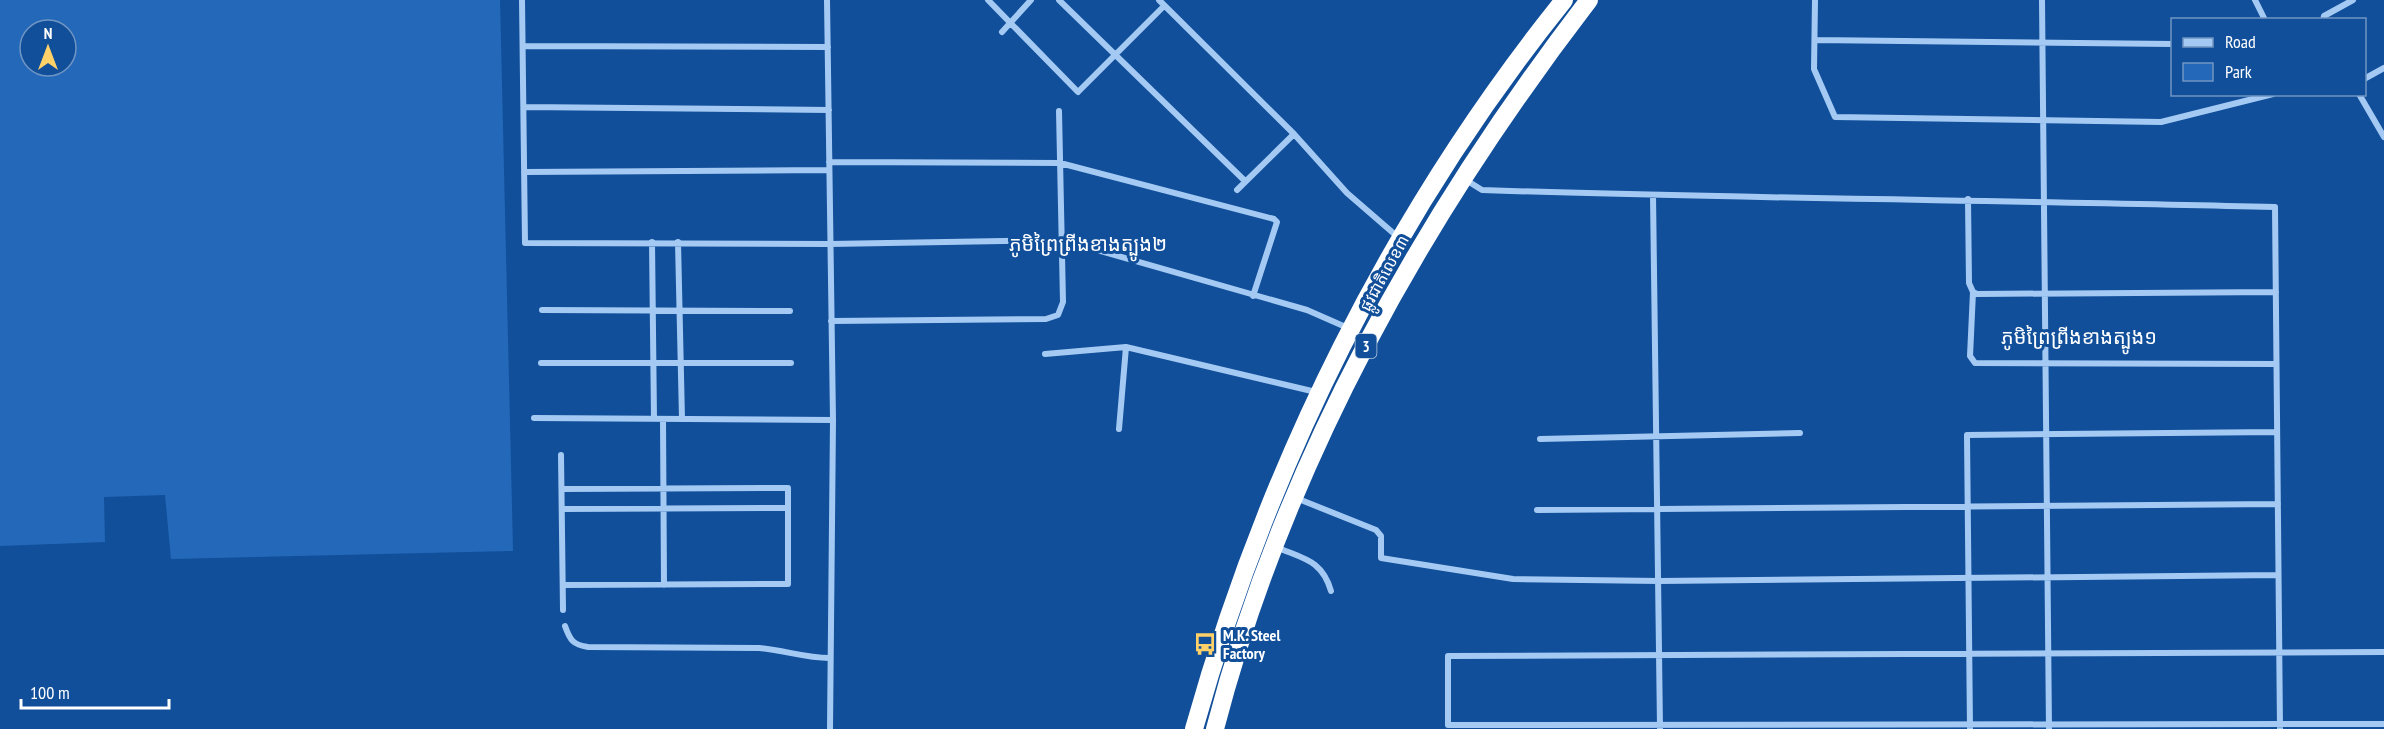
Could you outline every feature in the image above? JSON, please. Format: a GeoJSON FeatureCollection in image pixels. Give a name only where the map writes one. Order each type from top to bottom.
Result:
{"type":"FeatureCollection","features":[{"type":"Feature","properties":{"kind":"highway","name":"ផ្លូវជាតិលេខ៣"},"geometry":{"type":"LineString","coordinates":[[1194,729],[1232,605],[1256,539],[1320,393],[1351,329],[1400,238],[1452,156],[1563,0]]}},
{"type":"Feature","properties":{"kind":"highway","name":"ផ្លូវជាតិលេខ៣"},"geometry":{"type":"LineString","coordinates":[[1215,729],[1248,622],[1275,547],[1295,498],[1370,338],[1418,250],[1463,179],[1557,41],[1589,0]]}},
{"type":"Feature","properties":{"kind":"street"},"geometry":{"type":"LineString","coordinates":[[522,0],[525,243],[830,244],[1062,240],[1307,310],[1370,338]]}},
{"type":"Feature","properties":{"kind":"street"},"geometry":{"type":"LineString","coordinates":[[827,0],[833,420],[830,729]]}},
{"type":"Feature","properties":{"kind":"street"},"geometry":{"type":"LineString","coordinates":[[988,0],[1078,92],[1164,6]]}},
{"type":"Feature","properties":{"kind":"street"},"geometry":{"type":"LineString","coordinates":[[1002,32],[1031,0]]}},
{"type":"Feature","properties":{"kind":"street"},"geometry":{"type":"LineString","coordinates":[[1059,0],[1117,54],[1245,182]]}},
{"type":"Feature","properties":{"kind":"street"},"geometry":{"type":"LineString","coordinates":[[1159,0],[1294,134],[1347,193],[1400,238]]}},
{"type":"Feature","properties":{"kind":"street"},"geometry":{"type":"LineString","coordinates":[[1815,0],[1814,69],[1835,117],[2161,122],[2265,96]]}},
{"type":"Feature","properties":{"kind":"street"},"geometry":{"type":"LineString","coordinates":[[2042,0],[2049,727]]}},
{"type":"Feature","properties":{"kind":"street"},"geometry":{"type":"LineString","coordinates":[[2255,0],[2264,18]]}},
{"type":"Feature","properties":{"kind":"street"},"geometry":{"type":"LineString","coordinates":[[2324,18],[2353,0]]}},
{"type":"Feature","properties":{"kind":"street"},"geometry":{"type":"LineString","coordinates":[[1815,40],[2171,44]]}},
{"type":"Feature","properties":{"kind":"street"},"geometry":{"type":"LineString","coordinates":[[523,46],[828,47]]}},
{"type":"Feature","properties":{"kind":"street"},"geometry":{"type":"LineString","coordinates":[[2366,78],[2384,68]]}},
{"type":"Feature","properties":{"kind":"street"},"geometry":{"type":"LineString","coordinates":[[2360,96],[2384,137]]}},
{"type":"Feature","properties":{"kind":"street"},"geometry":{"type":"LineString","coordinates":[[524,107],[829,110]]}},
{"type":"Feature","properties":{"kind":"street"},"geometry":{"type":"LineString","coordinates":[[831,321],[1046,319],[1058,315],[1063,302],[1059,111]]}},
{"type":"Feature","properties":{"kind":"street"},"geometry":{"type":"LineString","coordinates":[[1237,190],[1294,134]]}},
{"type":"Feature","properties":{"kind":"street"},"geometry":{"type":"LineString","coordinates":[[829,162],[1060,163],[1274,219],[1277,222],[1253,296]]}},
{"type":"Feature","properties":{"kind":"street"},"geometry":{"type":"LineString","coordinates":[[524,172],[829,170]]}},
{"type":"Feature","properties":{"kind":"street"},"geometry":{"type":"LineString","coordinates":[[1463,179],[1482,189],[1653,195],[1968,199],[2275,207],[2280,727]]}},
{"type":"Feature","properties":{"kind":"street"},"geometry":{"type":"LineString","coordinates":[[1653,195],[1659,509],[1660,727]]}},
{"type":"Feature","properties":{"kind":"street"},"geometry":{"type":"LineString","coordinates":[[1968,199],[1968,277],[1973,292],[1971,360],[1976,363],[2276,364]]}},
{"type":"Feature","properties":{"kind":"street"},"geometry":{"type":"LineString","coordinates":[[652,242],[654,419]]}},
{"type":"Feature","properties":{"kind":"street"},"geometry":{"type":"LineString","coordinates":[[678,242],[682,419]]}},
{"type":"Feature","properties":{"kind":"street"},"geometry":{"type":"LineString","coordinates":[[1973,292],[2045,294],[2276,292]]}},
{"type":"Feature","properties":{"kind":"street"},"geometry":{"type":"LineString","coordinates":[[542,310],[790,311]]}},
{"type":"Feature","properties":{"kind":"street"},"geometry":{"type":"LineString","coordinates":[[1045,354],[1126,347],[1320,393]]}},
{"type":"Feature","properties":{"kind":"street"},"geometry":{"type":"LineString","coordinates":[[1119,429],[1126,347]]}},
{"type":"Feature","properties":{"kind":"street"},"geometry":{"type":"LineString","coordinates":[[541,363],[791,363]]}},
{"type":"Feature","properties":{"kind":"street"},"geometry":{"type":"LineString","coordinates":[[534,418],[833,420]]}},
{"type":"Feature","properties":{"kind":"street"},"geometry":{"type":"LineString","coordinates":[[663,419],[664,585]]}},
{"type":"Feature","properties":{"kind":"street"},"geometry":{"type":"LineString","coordinates":[[1970,727],[1967,435],[2277,432]]}},
{"type":"Feature","properties":{"kind":"street"},"geometry":{"type":"LineString","coordinates":[[1540,439],[1800,433]]}},
{"type":"Feature","properties":{"kind":"street"},"geometry":{"type":"LineString","coordinates":[[561,455],[562,610]]}},
{"type":"Feature","properties":{"kind":"street"},"geometry":{"type":"LineString","coordinates":[[562,489],[788,488],[788,584],[563,585]]}},
{"type":"Feature","properties":{"kind":"street"},"geometry":{"type":"LineString","coordinates":[[1295,498],[1376,530],[1381,536],[1381,558],[1513,579],[1659,581],[2278,575]]}},
{"type":"Feature","properties":{"kind":"street"},"geometry":{"type":"LineString","coordinates":[[1537,510],[2278,504]]}},
{"type":"Feature","properties":{"kind":"street"},"geometry":{"type":"LineString","coordinates":[[562,509],[788,508]]}},
{"type":"Feature","properties":{"kind":"street"},"geometry":{"type":"LineString","coordinates":[[1275,547],[1318,565],[1326,574],[1331,591]]}},
{"type":"Feature","properties":{"kind":"street"},"geometry":{"type":"LineString","coordinates":[[565,626],[570,640],[578,646],[759,648],[786,651],[810,658],[829,658]]}},
{"type":"Feature","properties":{"kind":"street"},"geometry":{"type":"LineString","coordinates":[[2384,652],[1448,656],[1448,725],[2280,727],[2384,724]]}},
{"type":"Feature","properties":{"kind":"green space"},"geometry":{"type":"Polygon","coordinates":[[[0,0],[500,0],[513,551],[171,559],[165,495],[104,497],[105,542],[0,546],[0,0]]]}},
{"type":"Feature","properties":{"kind":"place","name":"M.K. Steel Factory"},"geometry":{"type":"Point","coordinates":[1205,644]}},
{"type":"Feature","properties":{"kind":"district","name":"ភូមិព្រៃព្រីងខាងត្បូង២"},"geometry":{"type":"Point","coordinates":[1088,244]}},
{"type":"Feature","properties":{"kind":"district","name":"ភូមិព្រៃព្រីងខាងត្បូង១"},"geometry":{"type":"Point","coordinates":[2079,337]}}]}
